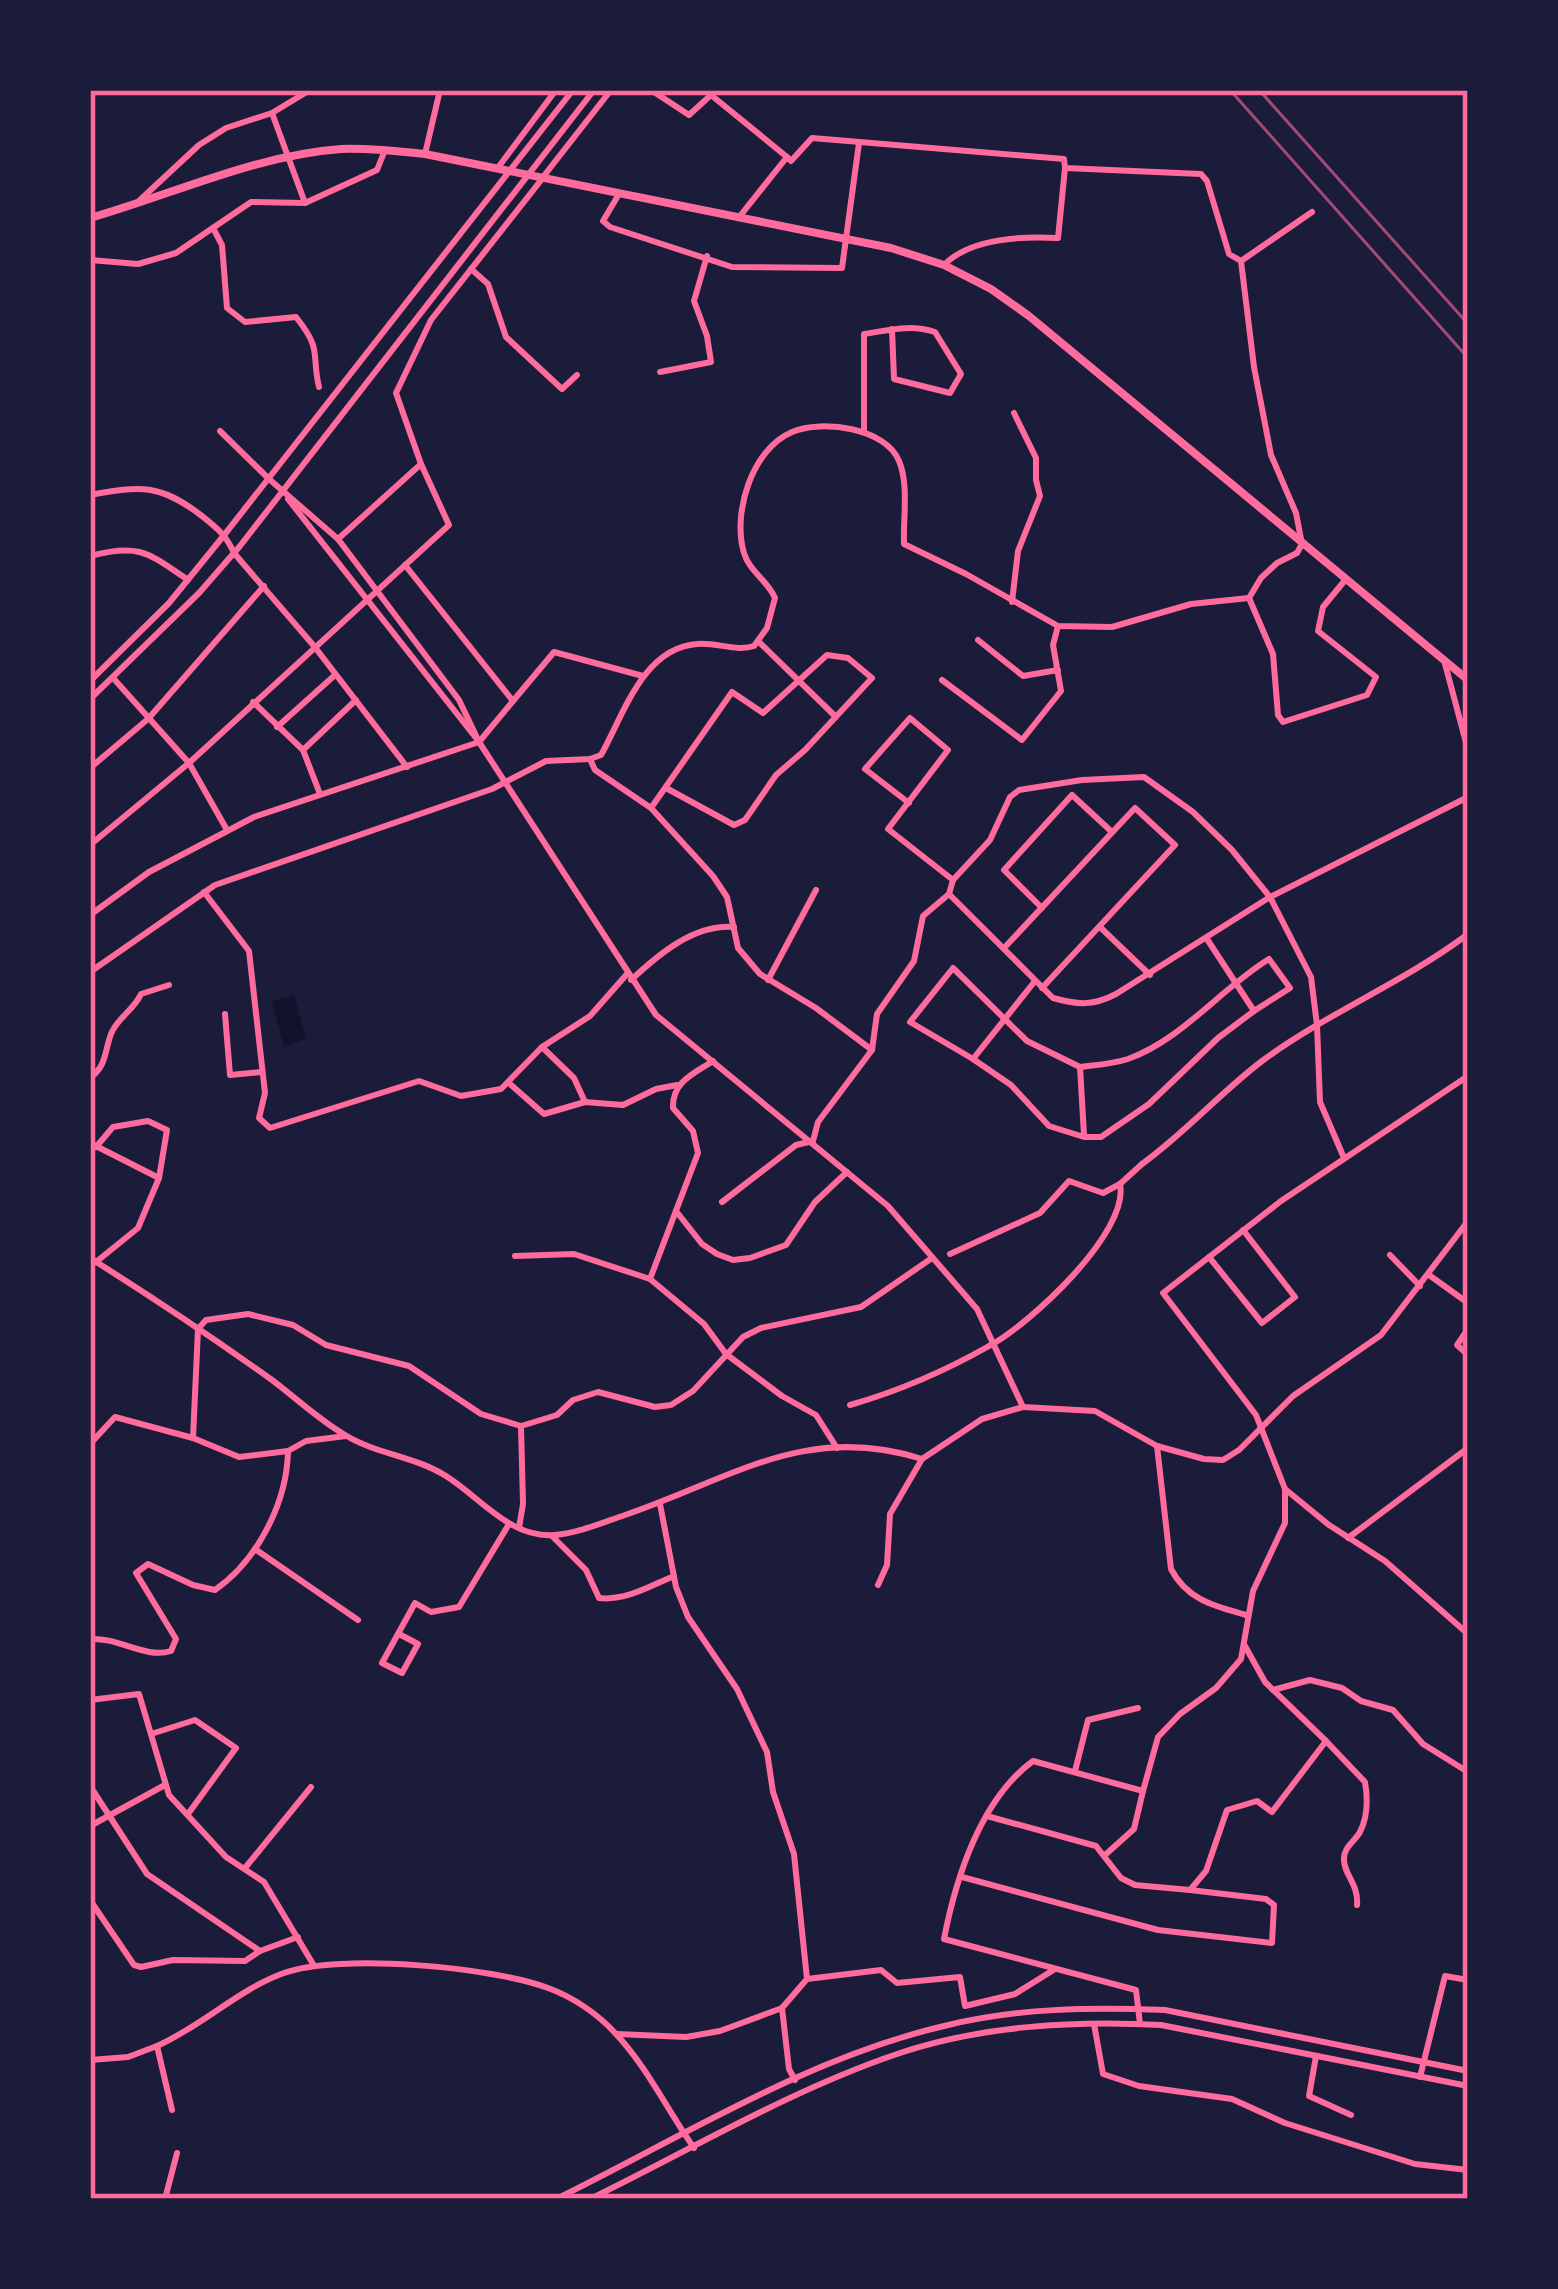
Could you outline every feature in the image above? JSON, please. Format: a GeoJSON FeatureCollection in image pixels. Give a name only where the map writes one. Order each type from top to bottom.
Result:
{"type":"FeatureCollection","features":[{"type":"Feature","properties":{"kind":"main road"},"geometry":{"type":"LineString","coordinates":[[90,218],[291,158],[340,149],[385,150],[846,239],[944,265],[991,289],[1029,316],[1468,680]]}},
{"type":"Feature","properties":{"kind":"street"},"geometry":{"type":"LineString","coordinates":[[133,206],[199,145],[226,128],[272,113],[310,90]]}},
{"type":"Feature","properties":{"kind":"street"},"geometry":{"type":"LineString","coordinates":[[424,154],[440,90]]}},
{"type":"Feature","properties":{"kind":"street"},"geometry":{"type":"LineString","coordinates":[[497,170],[556,90]]}},
{"type":"Feature","properties":{"kind":"street"},"geometry":{"type":"LineString","coordinates":[[90,681],[225,535],[573,90]]}},
{"type":"Feature","properties":{"kind":"street"},"geometry":{"type":"LineString","coordinates":[[90,699],[234,553],[594,90]]}},
{"type":"Feature","properties":{"kind":"street"},"geometry":{"type":"LineString","coordinates":[[90,845],[189,763],[449,525],[395,393],[431,320],[611,90]]}},
{"type":"Feature","properties":{"kind":"street"},"geometry":{"type":"LineString","coordinates":[[650,90],[689,115],[711,95],[791,161],[812,138],[1064,160],[1058,238],[996,243],[967,250],[944,265]]}},
{"type":"Feature","properties":{"kind":"street"},"geometry":{"type":"LineString","coordinates":[[272,113],[305,203]]}},
{"type":"Feature","properties":{"kind":"street"},"geometry":{"type":"LineString","coordinates":[[620,193],[603,220],[610,227],[732,267],[842,268],[859,143]]}},
{"type":"Feature","properties":{"kind":"street"},"geometry":{"type":"LineString","coordinates":[[90,260],[138,264],[176,253],[251,202],[305,203],[377,170],[385,150]]}},
{"type":"Feature","properties":{"kind":"street"},"geometry":{"type":"LineString","coordinates":[[738,218],[787,158]]}},
{"type":"Feature","properties":{"kind":"street"},"geometry":{"type":"LineString","coordinates":[[1065,168],[1201,174],[1229,254],[1241,261]]}},
{"type":"Feature","properties":{"kind":"street"},"geometry":{"type":"LineString","coordinates":[[1241,261],[1312,212]]}},
{"type":"Feature","properties":{"kind":"street"},"geometry":{"type":"LineString","coordinates":[[213,228],[222,245],[227,308],[245,322],[296,317],[318,356],[319,388]]}},
{"type":"Feature","properties":{"kind":"street"},"geometry":{"type":"LineString","coordinates":[[660,372],[711,362],[694,301],[707,256]]}},
{"type":"Feature","properties":{"kind":"street"},"geometry":{"type":"LineString","coordinates":[[1241,261],[1271,454],[1297,513],[1302,544],[1297,553],[1264,574],[1249,598]]}},
{"type":"Feature","properties":{"kind":"street"},"geometry":{"type":"LineString","coordinates":[[471,268],[488,284],[506,337],[562,389],[577,375]]}},
{"type":"Feature","properties":{"kind":"street"},"geometry":{"type":"LineString","coordinates":[[864,431],[864,334],[892,329],[915,326],[935,332],[961,374],[950,393],[894,379],[892,329]]}},
{"type":"Feature","properties":{"kind":"street"},"geometry":{"type":"LineString","coordinates":[[1012,603],[1018,551],[1040,496],[1036,458],[1014,413]]}},
{"type":"Feature","properties":{"kind":"street"},"geometry":{"type":"LineString","coordinates":[[90,972],[204,892],[273,862],[492,789],[546,761],[601,755],[643,676],[664,655],[682,646],[748,649],[759,642],[776,598],[744,554],[744,509],[750,478],[789,434],[833,428],[864,431],[889,445],[901,465],[904,544],[1058,626],[1112,627],[1191,604],[1249,598]]}},
{"type":"Feature","properties":{"kind":"street"},"geometry":{"type":"LineString","coordinates":[[220,430],[338,538],[459,700],[479,742]]}},
{"type":"Feature","properties":{"kind":"street"},"geometry":{"type":"LineString","coordinates":[[338,538],[421,464]]}},
{"type":"Feature","properties":{"kind":"street"},"geometry":{"type":"LineString","coordinates":[[90,495],[159,489],[225,535],[234,553],[314,646],[407,768]]}},
{"type":"Feature","properties":{"kind":"street"},"geometry":{"type":"LineString","coordinates":[[282,491],[479,742],[656,1015],[888,1206],[977,1309],[1023,1408]]}},
{"type":"Feature","properties":{"kind":"street"},"geometry":{"type":"LineString","coordinates":[[90,556],[142,550],[188,580]]}},
{"type":"Feature","properties":{"kind":"street"},"geometry":{"type":"LineString","coordinates":[[405,565],[513,701]]}},
{"type":"Feature","properties":{"kind":"street"},"geometry":{"type":"LineString","coordinates":[[1249,598],[1269,639],[1278,715],[1283,722],[1367,695],[1376,677],[1318,631],[1323,607],[1346,579]]}},
{"type":"Feature","properties":{"kind":"street"},"geometry":{"type":"LineString","coordinates":[[90,768],[148,718],[264,586]]}},
{"type":"Feature","properties":{"kind":"street"},"geometry":{"type":"LineString","coordinates":[[941,680],[1022,740],[1061,691],[1053,645],[1058,626]]}},
{"type":"Feature","properties":{"kind":"street"},"geometry":{"type":"LineString","coordinates":[[978,640],[1023,676],[1058,670]]}},
{"type":"Feature","properties":{"kind":"street"},"geometry":{"type":"LineString","coordinates":[[759,642],[836,717]]}},
{"type":"Feature","properties":{"kind":"street"},"geometry":{"type":"LineString","coordinates":[[90,915],[149,872],[227,830],[479,742],[554,652],[643,676]]}},
{"type":"Feature","properties":{"kind":"street"},"geometry":{"type":"LineString","coordinates":[[651,808],[732,692],[763,713],[827,655],[848,658],[872,678],[776,775],[745,820],[734,825],[666,788]]}},
{"type":"Feature","properties":{"kind":"street"},"geometry":{"type":"LineString","coordinates":[[1444,660],[1468,749]]}},
{"type":"Feature","properties":{"kind":"street"},"geometry":{"type":"LineString","coordinates":[[277,727],[335,675]]}},
{"type":"Feature","properties":{"kind":"street"},"geometry":{"type":"LineString","coordinates":[[114,679],[189,763],[227,830]]}},
{"type":"Feature","properties":{"kind":"street"},"geometry":{"type":"LineString","coordinates":[[303,750],[356,700]]}},
{"type":"Feature","properties":{"kind":"street"},"geometry":{"type":"LineString","coordinates":[[252,702],[303,750],[320,794]]}},
{"type":"Feature","properties":{"kind":"street"},"geometry":{"type":"LineString","coordinates":[[909,802],[865,770],[910,718],[948,750],[909,802],[888,829],[952,880]]}},
{"type":"Feature","properties":{"kind":"street"},"geometry":{"type":"LineString","coordinates":[[590,759],[595,770],[651,808],[713,876],[727,896],[738,948],[768,980],[872,1050]]}},
{"type":"Feature","properties":{"kind":"street"},"geometry":{"type":"LineString","coordinates":[[813,1141],[818,1122],[872,1050],[877,1014],[914,962],[923,916],[949,894],[952,880],[990,840],[1010,797],[1018,790],[1082,780],[1144,777],[1192,812],[1232,850],[1270,897],[1311,977],[1320,1102],[1344,1158]]}},
{"type":"Feature","properties":{"kind":"street"},"geometry":{"type":"LineString","coordinates":[[1042,908],[1004,870],[1072,795],[1112,832]]}},
{"type":"Feature","properties":{"kind":"street"},"geometry":{"type":"LineString","coordinates":[[949,894],[1053,998],[1097,1004],[1270,897],[1468,796]]}},
{"type":"Feature","properties":{"kind":"street"},"geometry":{"type":"LineString","coordinates":[[1004,948],[1135,808],[1175,845],[1042,988]]}},
{"type":"Feature","properties":{"kind":"street"},"geometry":{"type":"LineString","coordinates":[[768,980],[816,890]]}},
{"type":"Feature","properties":{"kind":"street"},"geometry":{"type":"LineString","coordinates":[[204,892],[249,950],[265,1093],[259,1118],[270,1128],[423,1081],[461,1096],[510,1084],[542,1047],[590,1016],[659,954],[699,932],[734,927]]}},
{"type":"Feature","properties":{"kind":"street"},"geometry":{"type":"LineString","coordinates":[[1100,927],[1150,975]]}},
{"type":"Feature","properties":{"kind":"street"},"geometry":{"type":"LineString","coordinates":[[950,1254],[1040,1213],[1069,1181],[1103,1192],[1120,1184],[1259,1063],[1468,934]]}},
{"type":"Feature","properties":{"kind":"street"},"geometry":{"type":"LineString","coordinates":[[1208,939],[1254,1010]]}},
{"type":"Feature","properties":{"kind":"street"},"geometry":{"type":"LineString","coordinates":[[1269,959],[1290,988],[1218,1038],[1149,1104],[1101,1137],[1049,1126],[1011,1085],[910,1022],[952,968],[1027,1041],[1080,1067],[1124,1060],[1160,1045],[1235,980],[1269,959]]}},
{"type":"Feature","properties":{"kind":"street"},"geometry":{"type":"LineString","coordinates":[[973,1059],[1034,981]]}},
{"type":"Feature","properties":{"kind":"street"},"geometry":{"type":"LineString","coordinates":[[90,1078],[104,1066],[112,1031],[141,994],[169,985]]}},
{"type":"Feature","properties":{"kind":"street"},"geometry":{"type":"LineString","coordinates":[[224,1014],[230,1075],[262,1072]]}},
{"type":"Feature","properties":{"kind":"street"},"geometry":{"type":"LineString","coordinates":[[542,1047],[574,1078],[585,1102]]}},
{"type":"Feature","properties":{"kind":"street"},"geometry":{"type":"LineString","coordinates":[[510,1084],[544,1114],[585,1102],[622,1106],[656,1088],[677,1085],[712,1061]]}},
{"type":"Feature","properties":{"kind":"street"},"geometry":{"type":"LineString","coordinates":[[1080,1067],[1084,1137]]}},
{"type":"Feature","properties":{"kind":"street"},"geometry":{"type":"LineString","coordinates":[[1105,1855],[1134,1829],[1158,1737],[1241,1659],[1253,1591],[1285,1523],[1285,1489],[1256,1415],[1163,1293],[1344,1158],[1468,1076]]}},
{"type":"Feature","properties":{"kind":"street"},"geometry":{"type":"LineString","coordinates":[[650,1279],[698,1145],[693,1131],[673,1108],[677,1085]]}},
{"type":"Feature","properties":{"kind":"street"},"geometry":{"type":"LineString","coordinates":[[159,1178],[93,1145],[113,1127],[148,1121],[167,1130],[159,1178],[138,1228],[93,1260],[346,1436],[399,1458],[416,1460],[519,1528],[552,1535],[659,1503],[776,1455],[886,1448],[922,1459]]}},
{"type":"Feature","properties":{"kind":"street"},"geometry":{"type":"LineString","coordinates":[[722,1202],[796,1145],[813,1141]]}},
{"type":"Feature","properties":{"kind":"street"},"geometry":{"type":"LineString","coordinates":[[676,1211],[702,1244],[717,1254],[733,1260],[750,1258],[786,1245],[815,1202],[847,1172]]}},
{"type":"Feature","properties":{"kind":"street"},"geometry":{"type":"LineString","coordinates":[[850,1405],[896,1392],[994,1344],[1080,1271],[1121,1203],[1120,1184]]}},
{"type":"Feature","properties":{"kind":"street"},"geometry":{"type":"LineString","coordinates":[[878,1585],[887,1565],[890,1514],[922,1459],[982,1419],[1023,1408],[1095,1411],[1157,1446],[1223,1460],[1240,1450],[1260,1426],[1318,1377],[1381,1335],[1468,1221]]}},
{"type":"Feature","properties":{"kind":"street"},"geometry":{"type":"LineString","coordinates":[[1208,1256],[1262,1323],[1295,1297],[1243,1230]]}},
{"type":"Feature","properties":{"kind":"street"},"geometry":{"type":"LineString","coordinates":[[515,1256],[574,1254],[650,1279],[704,1324],[726,1354],[815,1415],[837,1448]]}},
{"type":"Feature","properties":{"kind":"street"},"geometry":{"type":"LineString","coordinates":[[1390,1255],[1420,1286]]}},
{"type":"Feature","properties":{"kind":"street"},"geometry":{"type":"LineString","coordinates":[[193,1438],[198,1329],[206,1320],[248,1314],[274,1318],[326,1345],[409,1366],[481,1414],[521,1426],[557,1415],[573,1400],[598,1392],[655,1407],[670,1405],[693,1390],[743,1337],[761,1328],[861,1306],[932,1258]]}},
{"type":"Feature","properties":{"kind":"street"},"geometry":{"type":"LineString","coordinates":[[1429,1275],[1468,1303]]}},
{"type":"Feature","properties":{"kind":"street"},"geometry":{"type":"LineString","coordinates":[[1468,1329],[1457,1345],[1468,1355]]}},
{"type":"Feature","properties":{"kind":"street"},"geometry":{"type":"LineString","coordinates":[[90,1444],[115,1417],[193,1438],[239,1457],[346,1436]]}},
{"type":"Feature","properties":{"kind":"street"},"geometry":{"type":"LineString","coordinates":[[519,1528],[524,1504],[521,1426]]}},
{"type":"Feature","properties":{"kind":"street"},"geometry":{"type":"LineString","coordinates":[[1157,1446],[1171,1569],[1193,1597],[1246,1615]]}},
{"type":"Feature","properties":{"kind":"street"},"geometry":{"type":"LineString","coordinates":[[1348,1538],[1468,1448]]}},
{"type":"Feature","properties":{"kind":"street"},"geometry":{"type":"LineString","coordinates":[[90,1639],[115,1640],[159,1654],[170,1652],[176,1639],[136,1573],[148,1564],[215,1591],[255,1549],[281,1497],[288,1451]]}},
{"type":"Feature","properties":{"kind":"street"},"geometry":{"type":"LineString","coordinates":[[1285,1489],[1385,1561],[1467,1636]]}},
{"type":"Feature","properties":{"kind":"street"},"geometry":{"type":"LineString","coordinates":[[659,1503],[674,1576],[697,1635],[727,1671],[767,1752],[772,1792],[794,1854],[806,1979]]}},
{"type":"Feature","properties":{"kind":"street"},"geometry":{"type":"LineString","coordinates":[[399,1634],[418,1645],[402,1673],[382,1663],[415,1603],[431,1612],[459,1607],[509,1524]]}},
{"type":"Feature","properties":{"kind":"street"},"geometry":{"type":"LineString","coordinates":[[552,1535],[586,1570],[599,1598],[613,1600],[674,1576]]}},
{"type":"Feature","properties":{"kind":"street"},"geometry":{"type":"LineString","coordinates":[[255,1549],[358,1620]]}},
{"type":"Feature","properties":{"kind":"street"},"geometry":{"type":"LineString","coordinates":[[1245,1646],[1273,1690],[1361,1778],[1368,1798],[1362,1830],[1345,1850],[1343,1860],[1358,1890],[1357,1905]]}},
{"type":"Feature","properties":{"kind":"street"},"geometry":{"type":"LineString","coordinates":[[1273,1690],[1310,1680],[1342,1688],[1361,1701],[1393,1710],[1423,1744],[1468,1772]]}},
{"type":"Feature","properties":{"kind":"street"},"geometry":{"type":"LineString","coordinates":[[90,1700],[139,1694],[169,1795],[226,1857],[264,1882],[313,1964]]}},
{"type":"Feature","properties":{"kind":"street"},"geometry":{"type":"LineString","coordinates":[[1075,1772],[1088,1720],[1138,1708]]}},
{"type":"Feature","properties":{"kind":"street"},"geometry":{"type":"LineString","coordinates":[[151,1734],[195,1720],[236,1748],[188,1815]]}},
{"type":"Feature","properties":{"kind":"street"},"geometry":{"type":"LineString","coordinates":[[1190,1890],[1206,1870],[1227,1810],[1257,1801],[1272,1812],[1326,1741]]}},
{"type":"Feature","properties":{"kind":"street"},"geometry":{"type":"LineString","coordinates":[[1140,2024],[1136,1990],[944,1939],[962,1876],[987,1816],[1014,1775],[1033,1761],[1143,1791]]}},
{"type":"Feature","properties":{"kind":"street"},"geometry":{"type":"LineString","coordinates":[[90,1826],[165,1785]]}},
{"type":"Feature","properties":{"kind":"street"},"geometry":{"type":"LineString","coordinates":[[90,1786],[147,1874],[260,1951]]}},
{"type":"Feature","properties":{"kind":"street"},"geometry":{"type":"LineString","coordinates":[[245,1869],[311,1787]]}},
{"type":"Feature","properties":{"kind":"street"},"geometry":{"type":"LineString","coordinates":[[962,1876],[1158,1930],[1272,1943],[1274,1905],[1266,1899],[1135,1885],[1121,1878],[1096,1846],[987,1816]]}},
{"type":"Feature","properties":{"kind":"street"},"geometry":{"type":"LineString","coordinates":[[90,1900],[94,1917],[134,1965],[141,1967],[173,1960],[245,1961],[298,1937]]}},
{"type":"Feature","properties":{"kind":"street"},"geometry":{"type":"LineString","coordinates":[[90,2060],[128,2057],[157,2046],[189,2032],[264,1982],[313,1964],[403,1966],[532,1982],[580,2003],[617,2034],[694,2148]]}},
{"type":"Feature","properties":{"kind":"street"},"geometry":{"type":"LineString","coordinates":[[617,2034],[686,2037],[720,2031],[782,2008],[806,1979],[880,1970],[897,1983],[960,1977],[965,2006],[1015,1994],[1055,1969]]}},
{"type":"Feature","properties":{"kind":"street"},"geometry":{"type":"LineString","coordinates":[[1420,2077],[1445,1976],[1468,1980]]}},
{"type":"Feature","properties":{"kind":"street"},"geometry":{"type":"LineString","coordinates":[[782,2008],[789,2069],[795,2080]]}},
{"type":"Feature","properties":{"kind":"street"},"geometry":{"type":"LineString","coordinates":[[556,2199],[795,2080],[894,2039],[946,2025],[1042,2011],[1141,2009],[1272,2029],[1468,2071]]}},
{"type":"Feature","properties":{"kind":"street"},"geometry":{"type":"LineString","coordinates":[[1094,2024],[1103,2074],[1139,2086],[1232,2098],[1285,2123],[1414,2164],[1468,2170]]}},
{"type":"Feature","properties":{"kind":"street"},"geometry":{"type":"LineString","coordinates":[[590,2199],[844,2075],[902,2052],[1007,2031],[1140,2024],[1468,2086]]}},
{"type":"Feature","properties":{"kind":"street"},"geometry":{"type":"LineString","coordinates":[[157,2046],[172,2110]]}},
{"type":"Feature","properties":{"kind":"street"},"geometry":{"type":"LineString","coordinates":[[1316,2055],[1309,2096],[1351,2116]]}},
{"type":"Feature","properties":{"kind":"street"},"geometry":{"type":"LineString","coordinates":[[165,2199],[177,2153]]}},
{"type":"Feature","properties":{"kind":"shaded area"},"geometry":{"type":"Polygon","coordinates":[[[294,995],[306,1039],[284,1046],[272,1001],[294,995]]]}},
{"type":"Feature","properties":{"kind":"railway"},"geometry":{"type":"LineString","coordinates":[[1230,90],[1468,358]]}},
{"type":"Feature","properties":{"kind":"railway"},"geometry":{"type":"LineString","coordinates":[[1259,90],[1468,324]]}}]}
